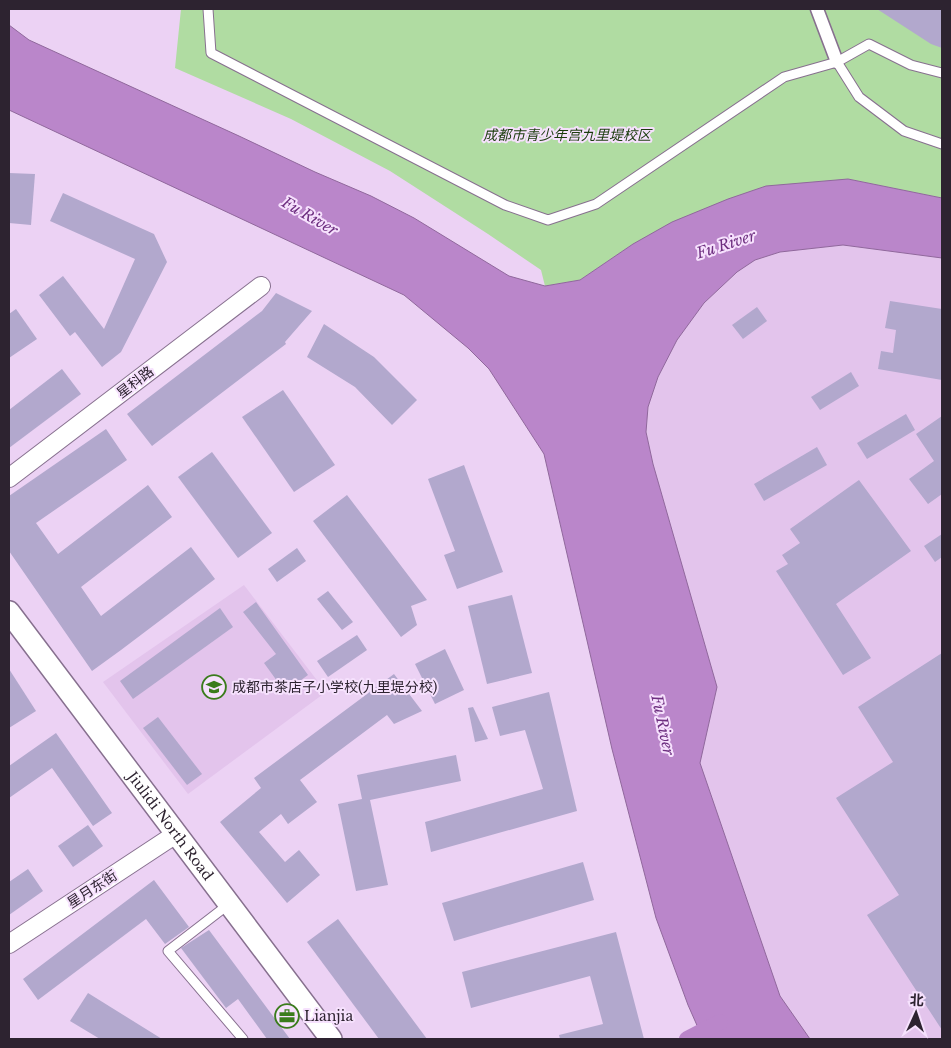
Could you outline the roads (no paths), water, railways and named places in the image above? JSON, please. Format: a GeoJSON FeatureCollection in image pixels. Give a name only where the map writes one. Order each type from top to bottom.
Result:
{"type":"FeatureCollection","features":[{"type":"Feature","properties":{"kind":"street"},"geometry":{"type":"LineString","coordinates":[[817,9],[837,62]]}},
{"type":"Feature","properties":{"kind":"street","name":"星科路"},"geometry":{"type":"LineString","coordinates":[[9,478],[261,286]]}},
{"type":"Feature","properties":{"kind":"street","name":"Jiulidi North Road"},"geometry":{"type":"LineString","coordinates":[[9,612],[331,1039]]}},
{"type":"Feature","properties":{"kind":"street","name":"星月东街"},"geometry":{"type":"LineString","coordinates":[[9,944],[176,834]]}},
{"type":"Feature","properties":{"kind":"lane"},"geometry":{"type":"LineString","coordinates":[[208,9],[211,53],[505,205],[548,220],[596,204],[784,76],[837,62],[869,44],[911,65],[942,74]]}},
{"type":"Feature","properties":{"kind":"lane"},"geometry":{"type":"LineString","coordinates":[[837,62],[859,97],[904,131],[942,144]]}},
{"type":"Feature","properties":{"kind":"lane"},"geometry":{"type":"LineString","coordinates":[[229,904],[168,951],[243,1039]]}},
{"type":"Feature","properties":{"kind":"water","name":"Fu River"},"geometry":{"type":"Polygon","coordinates":[[[9,25],[29,40],[371,196],[414,218],[509,276],[545,286],[580,280],[633,244],[672,222],[766,186],[848,179],[942,198],[942,258],[843,245],[780,252],[755,260],[737,272],[704,303],[677,340],[658,377],[648,407],[646,432],[653,464],[717,687],[700,763],[780,996],[810,1039],[703,1039],[688,1005],[656,918],[612,749],[544,454],[489,369],[468,348],[404,295],[9,110],[9,25]]]}},
{"type":"Feature","properties":{"kind":"waterway"},"geometry":{"type":"LineString","coordinates":[[687,1039],[720,1022]]}},
{"type":"Feature","properties":{"kind":"place","name":"成都市茶店子小学校(九里堤分校)"},"geometry":{"type":"Point","coordinates":[214,687]}},
{"type":"Feature","properties":{"kind":"place","name":"Lianjia"},"geometry":{"type":"Point","coordinates":[287,1016]}},
{"type":"Feature","properties":{"kind":"park label","name":"成都市青少年宫九里堤校区"},"geometry":{"type":"Point","coordinates":[567,135]}}]}
